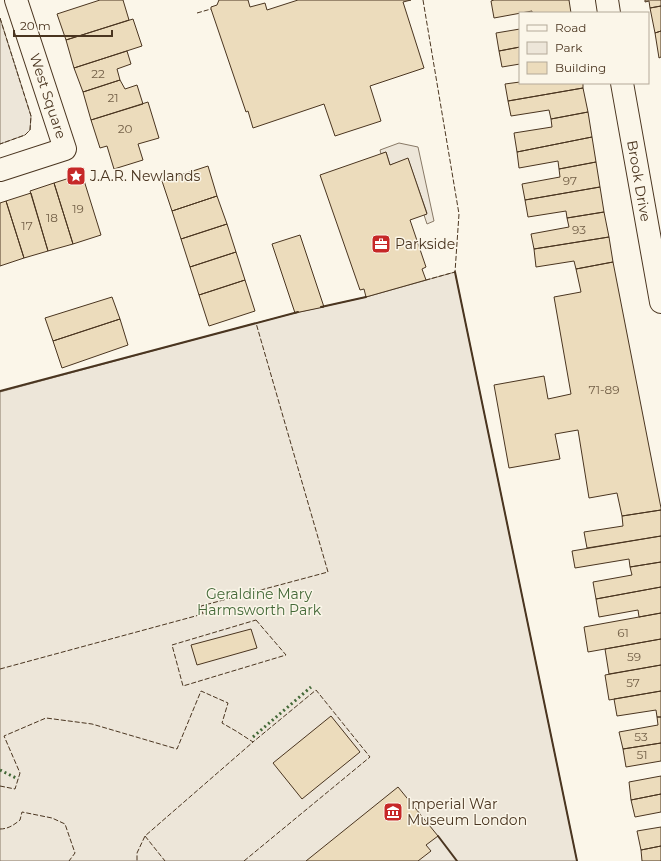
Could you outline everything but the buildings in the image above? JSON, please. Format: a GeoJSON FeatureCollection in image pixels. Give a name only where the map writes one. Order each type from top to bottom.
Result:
{"type":"FeatureCollection","features":[{"type":"Feature","properties":{"kind":"street","name":"West Square"},"geometry":{"type":"LineString","coordinates":[[0,170],[65,149],[16,0]]}},
{"type":"Feature","properties":{"kind":"street"},"geometry":{"type":"LineString","coordinates":[[607,0],[610,12]]}},
{"type":"Feature","properties":{"kind":"street","name":"Brook Drive"},"geometry":{"type":"LineString","coordinates":[[622,84],[661,302]]}},
{"type":"Feature","properties":{"kind":"green space"},"geometry":{"type":"Polygon","coordinates":[[[0,18],[31,116],[30,130],[25,135],[0,144],[0,18]]]}},
{"type":"Feature","properties":{"kind":"green space"},"geometry":{"type":"Polygon","coordinates":[[[399,143],[418,147],[434,221],[427,224],[424,215],[427,213],[408,159],[390,165],[386,152],[381,154],[380,150],[399,143]]]}},
{"type":"Feature","properties":{"kind":"green space","name":"Geraldine Mary Harmsworth Park"},"geometry":{"type":"Polygon","coordinates":[[[455,272],[577,861],[0,861],[0,392],[256,323],[366,297],[455,272]]]}},
{"type":"Feature","properties":{"kind":"hedge"},"geometry":{"type":"LineString","coordinates":[[253,737],[311,687]]}},
{"type":"Feature","properties":{"kind":"hedge"},"geometry":{"type":"LineString","coordinates":[[0,770],[18,779]]}},
{"type":"Feature","properties":{"kind":"fence"},"geometry":{"type":"LineString","coordinates":[[423,0],[459,214],[455,272],[426,280]]}},
{"type":"Feature","properties":{"kind":"fence"},"geometry":{"type":"LineString","coordinates":[[197,13],[211,9]]}},
{"type":"Feature","properties":{"kind":"fence"},"geometry":{"type":"LineString","coordinates":[[0,18],[31,116],[30,130],[25,135],[0,144]]}},
{"type":"Feature","properties":{"kind":"fence"},"geometry":{"type":"LineString","coordinates":[[0,669],[203,614],[201,606],[328,572],[256,323]]}},
{"type":"Feature","properties":{"kind":"fence"},"geometry":{"type":"LineString","coordinates":[[256,620],[286,655],[183,686],[172,645],[256,620]]}},
{"type":"Feature","properties":{"kind":"fence"},"geometry":{"type":"LineString","coordinates":[[244,861],[370,757],[316,690],[253,742]]}},
{"type":"Feature","properties":{"kind":"fence"},"geometry":{"type":"LineString","coordinates":[[0,786],[15,789],[20,773],[4,736],[46,718],[92,724],[177,749],[201,691],[228,703],[222,723],[253,742],[145,836],[137,853],[137,861]]}},
{"type":"Feature","properties":{"kind":"fence"},"geometry":{"type":"LineString","coordinates":[[0,829],[18,822],[22,812],[52,818],[65,824],[75,853],[69,861]]}},
{"type":"Feature","properties":{"kind":"fence"},"geometry":{"type":"LineString","coordinates":[[145,836],[165,861]]}},
{"type":"Feature","properties":{"kind":"wall"},"geometry":{"type":"LineString","coordinates":[[455,272],[577,861]]}},
{"type":"Feature","properties":{"kind":"wall"},"geometry":{"type":"LineString","coordinates":[[321,307],[366,297]]}},
{"type":"Feature","properties":{"kind":"wall"},"geometry":{"type":"LineString","coordinates":[[0,391],[298,312]]}},
{"type":"Feature","properties":{"kind":"wall"},"geometry":{"type":"LineString","coordinates":[[438,836],[457,861]]}},
{"type":"Feature","properties":{"kind":"place","name":"J.A.R. Newlands"},"geometry":{"type":"Point","coordinates":[76,176]}},
{"type":"Feature","properties":{"kind":"place","name":"Parkside"},"geometry":{"type":"Point","coordinates":[381,244]}},
{"type":"Feature","properties":{"kind":"place","name":"Imperial War Museum London"},"geometry":{"type":"Point","coordinates":[393,812]}}]}
